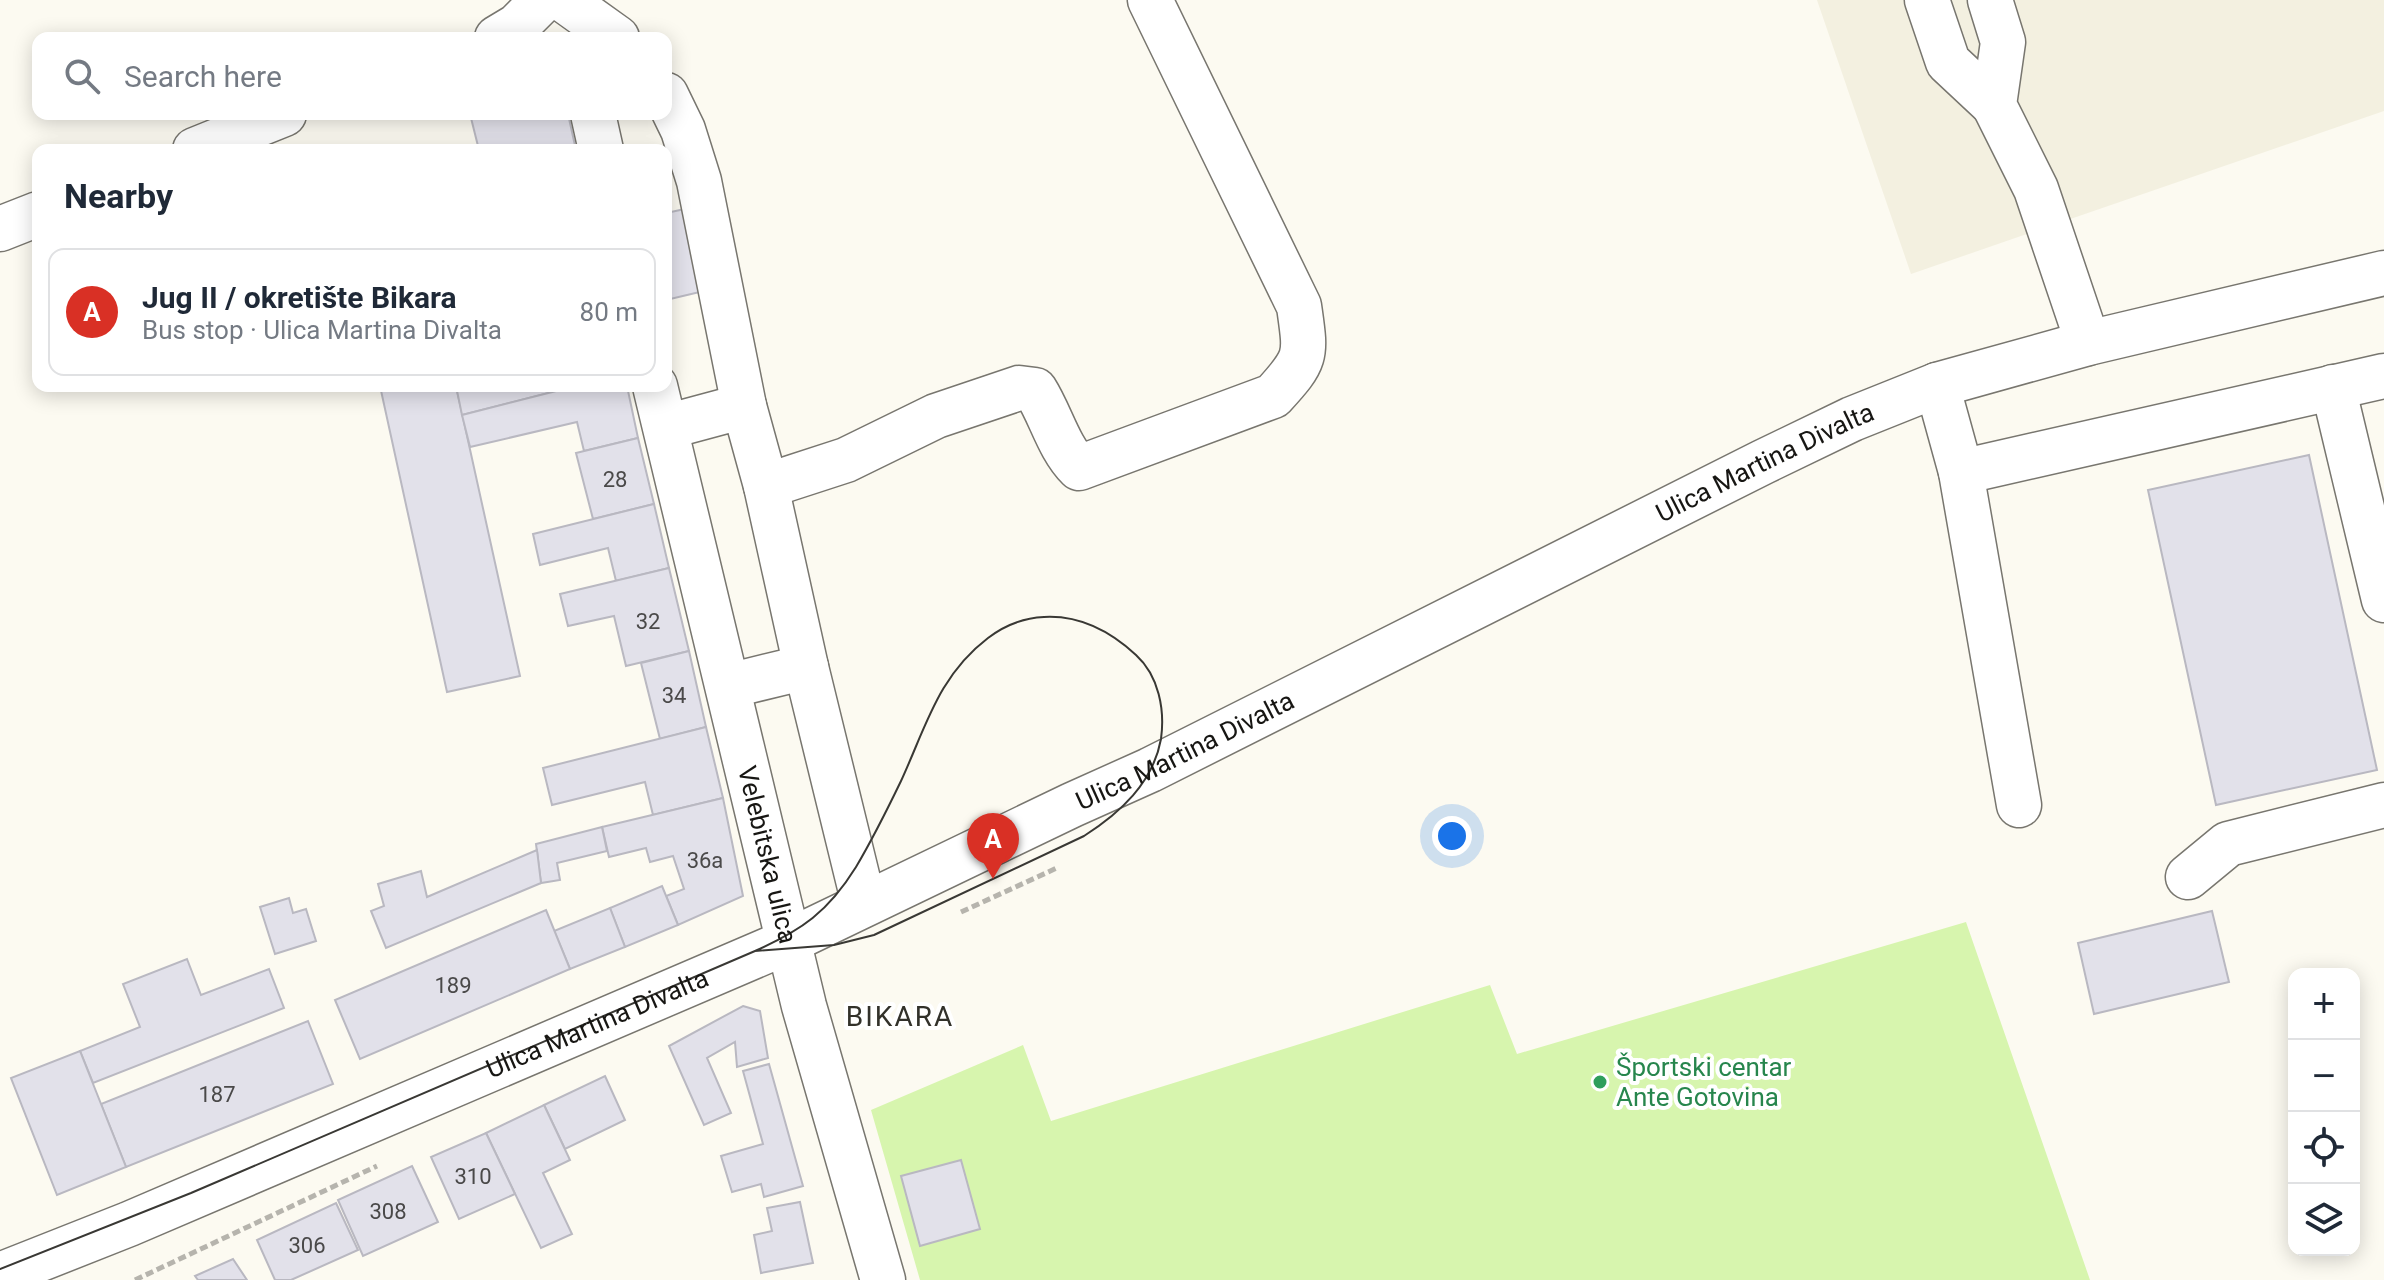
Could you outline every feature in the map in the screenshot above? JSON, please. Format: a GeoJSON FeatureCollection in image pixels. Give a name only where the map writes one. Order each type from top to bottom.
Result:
{"type":"FeatureCollection","features":[{"type":"Feature","properties":{"kind":"street"},"geometry":{"type":"LineString","coordinates":[[507,32],[543,0]]}},
{"type":"Feature","properties":{"kind":"street"},"geometry":{"type":"LineString","coordinates":[[555,0],[568,32]]}},
{"type":"Feature","properties":{"kind":"street"},"geometry":{"type":"LineString","coordinates":[[564,0],[609,32]]}},
{"type":"Feature","properties":{"kind":"street"},"geometry":{"type":"LineString","coordinates":[[766,486],[846,460],[936,416],[1019,388],[1035,390],[1068,457],[1079,468],[1273,396],[1294,373],[1305,350],[1299,306],[1150,0]]}},
{"type":"Feature","properties":{"kind":"street"},"geometry":{"type":"LineString","coordinates":[[1927,0],[1948,62],[1994,105],[2036,189],[2088,343]]}},
{"type":"Feature","properties":{"kind":"street"},"geometry":{"type":"LineString","coordinates":[[1990,0],[2003,42],[1994,105]]}},
{"type":"Feature","properties":{"kind":"street"},"geometry":{"type":"LineString","coordinates":[[672,107],[683,130],[699,181],[744,406],[766,486],[864,904]]}},
{"type":"Feature","properties":{"kind":"street"},"geometry":{"type":"LineString","coordinates":[[210,144],[269,120]]}},
{"type":"Feature","properties":{"kind":"street"},"geometry":{"type":"LineString","coordinates":[[594,120],[600,144]]}},
{"type":"Feature","properties":{"kind":"street"},"geometry":{"type":"LineString","coordinates":[[0,229],[32,216]]}},
{"type":"Feature","properties":{"kind":"street","name":"Ulica Martina Divalta"},"geometry":{"type":"LineString","coordinates":[[0,1275],[76,1264],[787,942],[1150,770],[1852,419],[1937,385],[2088,343],[2384,273]]}},
{"type":"Feature","properties":{"kind":"street"},"geometry":{"type":"LineString","coordinates":[[1961,472],[2384,376]]}},
{"type":"Feature","properties":{"kind":"street"},"geometry":{"type":"LineString","coordinates":[[1937,385],[1961,472],[2019,805]]}},
{"type":"Feature","properties":{"kind":"street"},"geometry":{"type":"LineString","coordinates":[[2333,387],[2384,600]]}},
{"type":"Feature","properties":{"kind":"street"},"geometry":{"type":"LineString","coordinates":[[661,406],[744,406]]}},
{"type":"Feature","properties":{"kind":"street","name":"Velebitska ulica"},"geometry":{"type":"LineString","coordinates":[[661,406],[787,942],[883,1280]]}},
{"type":"Feature","properties":{"kind":"street"},"geometry":{"type":"LineString","coordinates":[[728,686],[806,667]]}},
{"type":"Feature","properties":{"kind":"street"},"geometry":{"type":"LineString","coordinates":[[2188,877],[2228,844],[2384,805]]}},
{"type":"Feature","properties":{"kind":"path"},"geometry":{"type":"LineString","coordinates":[[961,912],[1059,867]]}},
{"type":"Feature","properties":{"kind":"shaded area"},"geometry":{"type":"Polygon","coordinates":[[[1817,0],[2384,0],[2384,111],[1911,274],[1817,0]]]}},
{"type":"Feature","properties":{"kind":"green space","name":"Športski centar Ante Gotovina"},"geometry":{"type":"Polygon","coordinates":[[[1966,922],[2090,1280],[920,1280],[871,1110],[1023,1045],[1051,1121],[1490,985],[1517,1054],[1966,922]]]}},
{"type":"Feature","properties":{"kind":"building"},"geometry":{"type":"Polygon","coordinates":[[[472,120],[569,120],[575,144],[478,144],[472,120]]]}},
{"type":"Feature","properties":{"kind":"building"},"geometry":{"type":"Polygon","coordinates":[[[685,209],[704,291],[672,299],[672,212],[685,209]]]}},
{"type":"Feature","properties":{"kind":"building"},"geometry":{"type":"Polygon","coordinates":[[[381,392],[457,392],[520,676],[447,692],[381,392]]]}},
{"type":"Feature","properties":{"kind":"building"},"geometry":{"type":"Polygon","coordinates":[[[457,392],[552,392],[462,415],[457,392]]]}},
{"type":"Feature","properties":{"kind":"building"},"geometry":{"type":"Polygon","coordinates":[[[552,392],[628,392],[638,438],[584,451],[577,422],[470,447],[462,415],[552,392]]]}},
{"type":"Feature","properties":{"kind":"building"},"geometry":{"type":"Polygon","coordinates":[[[638,438],[654,504],[593,519],[576,453],[638,438]]]}},
{"type":"Feature","properties":{"kind":"building"},"geometry":{"type":"Polygon","coordinates":[[[2309,455],[2377,770],[2216,805],[2148,490],[2309,455]]]}},
{"type":"Feature","properties":{"kind":"building"},"geometry":{"type":"Polygon","coordinates":[[[654,504],[669,568],[616,581],[608,548],[540,565],[533,534],[654,504]]]}},
{"type":"Feature","properties":{"kind":"building"},"geometry":{"type":"Polygon","coordinates":[[[669,568],[689,651],[626,666],[614,616],[568,626],[560,594],[669,568]]]}},
{"type":"Feature","properties":{"kind":"building"},"geometry":{"type":"Polygon","coordinates":[[[689,651],[706,727],[660,739],[641,663],[689,651]]]}},
{"type":"Feature","properties":{"kind":"building"},"geometry":{"type":"Polygon","coordinates":[[[706,727],[723,798],[653,815],[645,782],[552,805],[543,768],[706,727]]]}},
{"type":"Feature","properties":{"kind":"building"},"geometry":{"type":"Polygon","coordinates":[[[723,798],[743,896],[678,925],[666,896],[684,889],[673,856],[650,862],[646,848],[609,857],[602,827],[723,798]]]}},
{"type":"Feature","properties":{"kind":"building"},"geometry":{"type":"Polygon","coordinates":[[[602,827],[607,851],[557,863],[560,880],[541,883],[536,844],[602,827]]]}},
{"type":"Feature","properties":{"kind":"building"},"geometry":{"type":"Polygon","coordinates":[[[537,850],[541,883],[386,948],[371,911],[384,906],[378,884],[421,871],[427,897],[537,850]]]}},
{"type":"Feature","properties":{"kind":"building"},"geometry":{"type":"Polygon","coordinates":[[[662,886],[678,925],[625,947],[610,908],[662,886]]]}},
{"type":"Feature","properties":{"kind":"building"},"geometry":{"type":"Polygon","coordinates":[[[289,898],[293,913],[306,909],[316,941],[275,954],[260,907],[289,898]]]}},
{"type":"Feature","properties":{"kind":"building"},"geometry":{"type":"Polygon","coordinates":[[[610,908],[625,947],[570,969],[554,931],[610,908]]]}},
{"type":"Feature","properties":{"kind":"building"},"geometry":{"type":"Polygon","coordinates":[[[546,910],[570,969],[360,1059],[335,1000],[546,910]]]}},
{"type":"Feature","properties":{"kind":"building"},"geometry":{"type":"Polygon","coordinates":[[[2212,911],[2229,982],[2094,1014],[2078,943],[2212,911]]]}},
{"type":"Feature","properties":{"kind":"building"},"geometry":{"type":"Polygon","coordinates":[[[187,959],[201,995],[269,969],[284,1008],[93,1083],[80,1051],[140,1027],[123,984],[187,959]]]}},
{"type":"Feature","properties":{"kind":"building"},"geometry":{"type":"Polygon","coordinates":[[[743,1006],[760,1011],[768,1058],[737,1067],[735,1042],[707,1058],[731,1113],[704,1125],[669,1046],[743,1006]]]}},
{"type":"Feature","properties":{"kind":"building"},"geometry":{"type":"Polygon","coordinates":[[[308,1021],[333,1084],[126,1167],[101,1104],[308,1021]]]}},
{"type":"Feature","properties":{"kind":"building"},"geometry":{"type":"Polygon","coordinates":[[[80,1051],[126,1167],[57,1195],[11,1078],[80,1051]]]}},
{"type":"Feature","properties":{"kind":"building"},"geometry":{"type":"Polygon","coordinates":[[[769,1064],[803,1186],[764,1197],[761,1184],[732,1192],[721,1156],[763,1144],[743,1071],[769,1064]]]}},
{"type":"Feature","properties":{"kind":"building"},"geometry":{"type":"Polygon","coordinates":[[[605,1076],[625,1120],[565,1149],[544,1105],[605,1076]]]}},
{"type":"Feature","properties":{"kind":"building"},"geometry":{"type":"Polygon","coordinates":[[[544,1105],[570,1160],[543,1173],[572,1234],[541,1248],[486,1133],[544,1105]]]}},
{"type":"Feature","properties":{"kind":"building"},"geometry":{"type":"Polygon","coordinates":[[[486,1133],[515,1194],[459,1219],[431,1157],[486,1133]]]}},
{"type":"Feature","properties":{"kind":"building"},"geometry":{"type":"Polygon","coordinates":[[[961,1160],[980,1229],[920,1246],[901,1176],[961,1160]]]}},
{"type":"Feature","properties":{"kind":"building"},"geometry":{"type":"Polygon","coordinates":[[[412,1166],[438,1222],[363,1256],[338,1200],[412,1166]]]}},
{"type":"Feature","properties":{"kind":"building"},"geometry":{"type":"Polygon","coordinates":[[[800,1202],[813,1263],[761,1273],[754,1235],[772,1231],[767,1208],[800,1202]]]}},
{"type":"Feature","properties":{"kind":"building"},"geometry":{"type":"Polygon","coordinates":[[[336,1203],[358,1250],[291,1280],[275,1280],[257,1240],[336,1203]]]}},
{"type":"Feature","properties":{"kind":"building"},"geometry":{"type":"Polygon","coordinates":[[[233,1259],[247,1280],[198,1280],[195,1276],[233,1259]]]}},
{"type":"Feature","properties":{"kind":"tram line"},"geometry":{"type":"LineString","coordinates":[[0,1269],[191,1193],[755,951],[800,927],[824,908],[856,867],[896,792],[945,686],[971,653],[1001,629],[1036,618],[1070,619],[1105,632],[1144,663],[1155,683],[1161,705],[1162,728],[1157,755],[1143,783],[1122,807],[1097,827],[1084,836],[874,935],[834,945],[755,951]]}},
{"type":"Feature","properties":{"kind":"place","name":"Jug II / okretište Bikara"},"geometry":{"type":"Point","coordinates":[993,879]}},
{"type":"Feature","properties":{"kind":"place","name":"Športski centar Ante Gotovina"},"geometry":{"type":"Point","coordinates":[1600,1082]}},
{"type":"Feature","properties":{"kind":"district","name":"BIKARA"},"geometry":{"type":"Point","coordinates":[900,1016]}}]}
